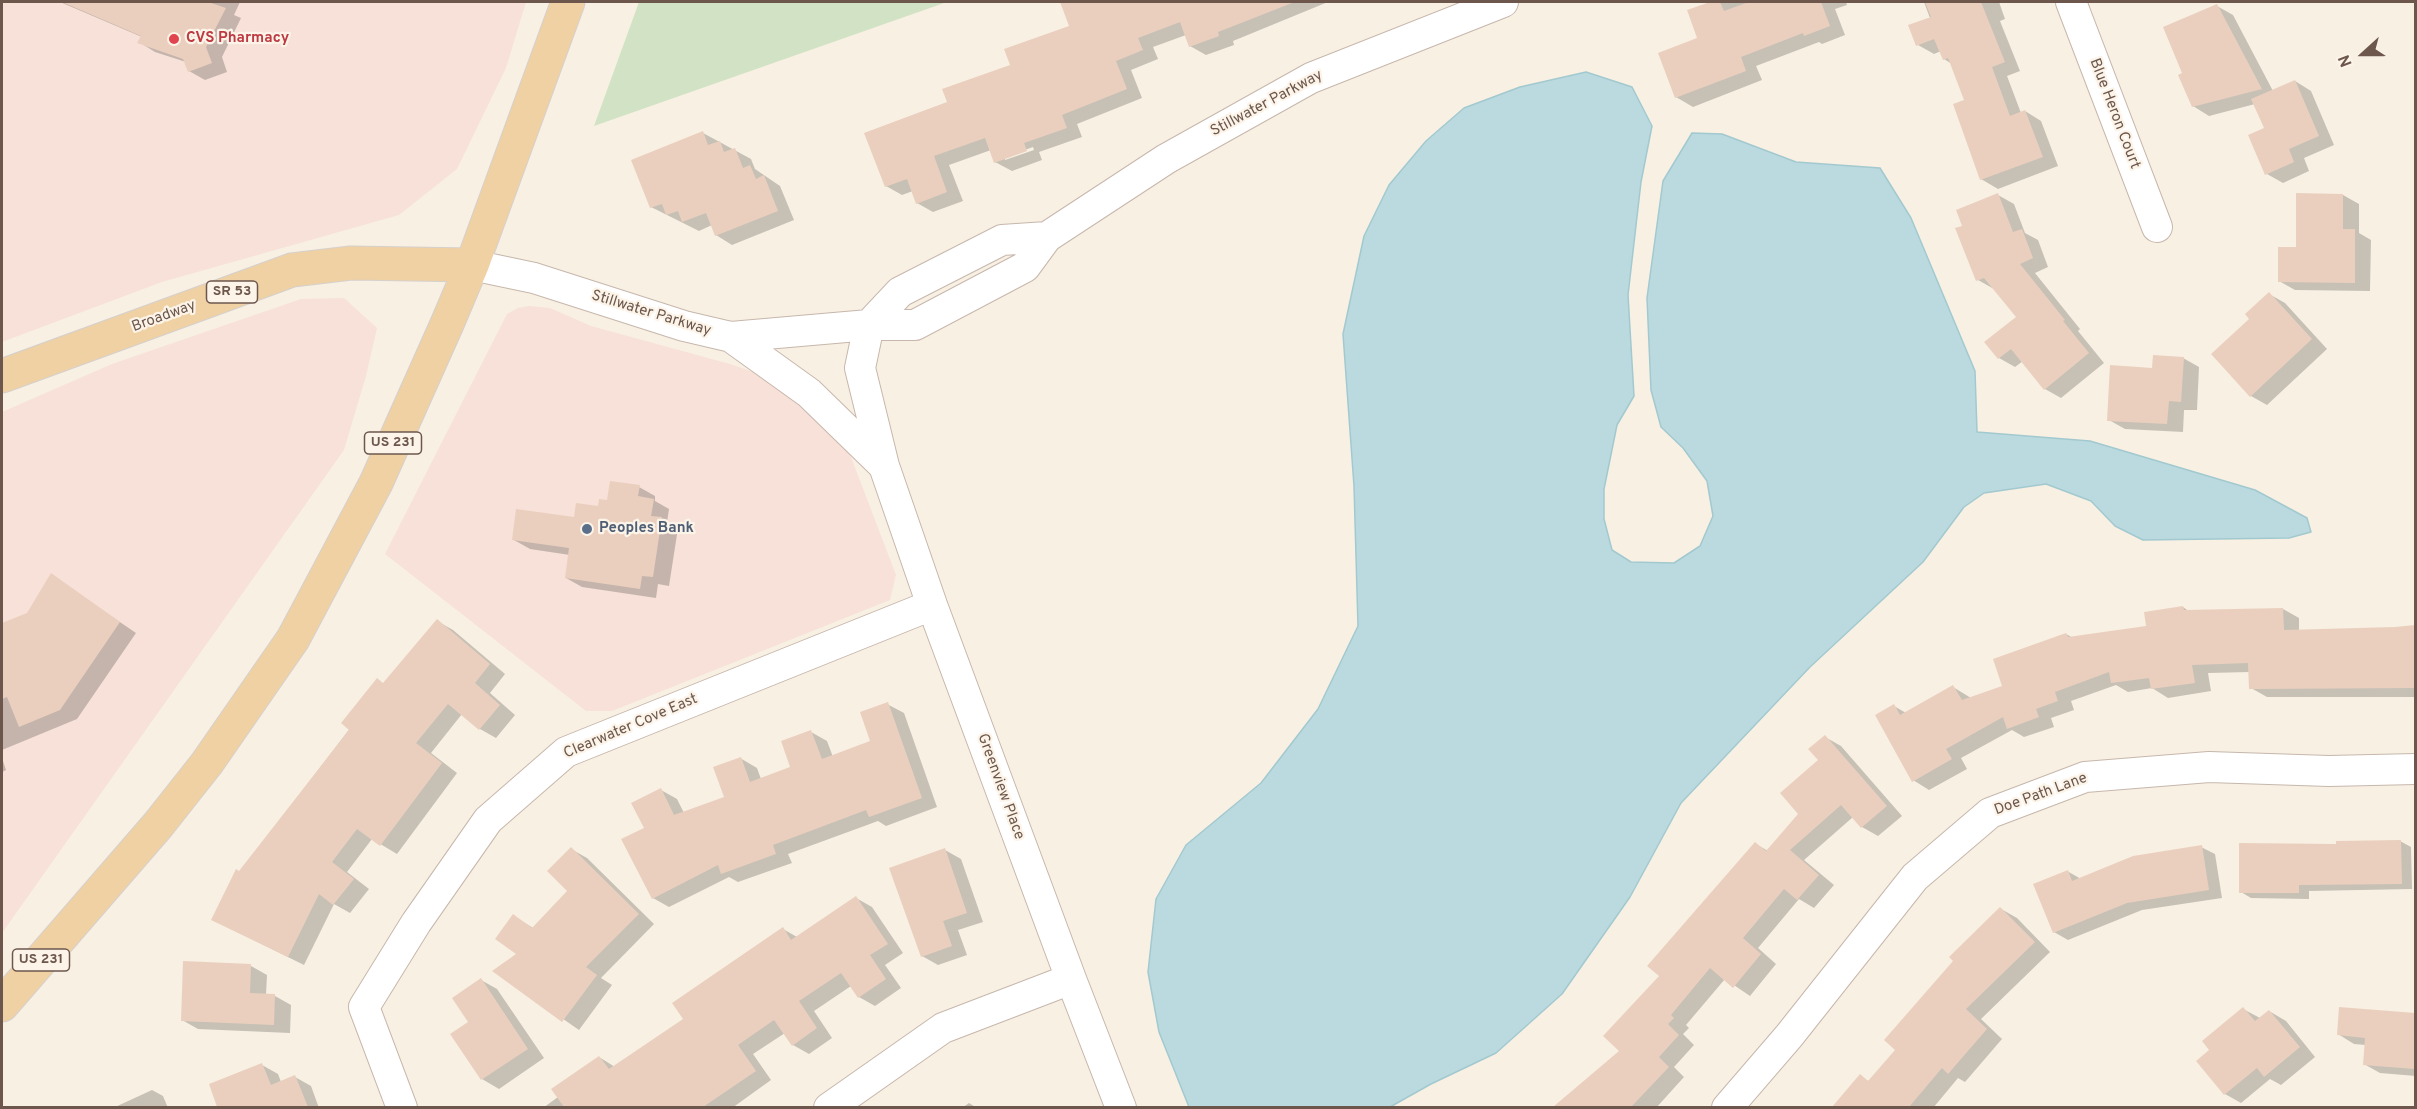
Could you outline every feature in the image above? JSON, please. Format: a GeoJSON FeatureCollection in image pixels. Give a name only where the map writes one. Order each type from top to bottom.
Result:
{"type":"FeatureCollection","features":[{"type":"Feature","properties":{"kind":"main road","name":"US 231"},"geometry":{"type":"LineString","coordinates":[[2,1005],[158,825],[207,763],[293,639],[375,483],[472,265],[568,2]]}},
{"type":"Feature","properties":{"kind":"main road","name":"Broadway"},"geometry":{"type":"LineString","coordinates":[[2,376],[292,270],[351,263],[472,265]]}},
{"type":"Feature","properties":{"kind":"street","name":"Stillwater Parkway"},"geometry":{"type":"LineString","coordinates":[[472,265],[534,278],[684,326],[731,337],[869,325],[900,292],[1002,240],[1047,237],[1166,159],[1311,78],[1503,2]]}},
{"type":"Feature","properties":{"kind":"street","name":"Blue Heron Court"},"geometry":{"type":"LineString","coordinates":[[2071,2],[2157,227]]}},
{"type":"Feature","properties":{"kind":"street","name":"Greenview Place"},"geometry":{"type":"LineString","coordinates":[[869,325],[860,368],[884,466],[932,605],[1071,980],[1121,1107]]}},
{"type":"Feature","properties":{"kind":"street","name":"Greenview Place"},"geometry":{"type":"LineString","coordinates":[[731,337],[809,393],[884,466]]}},
{"type":"Feature","properties":{"kind":"street","name":"Clearwater Cove East"},"geometry":{"type":"LineString","coordinates":[[402,1107],[364,1007],[416,923],[488,820],[566,752],[932,605]]}},
{"type":"Feature","properties":{"kind":"street","name":"Doe Path Lane"},"geometry":{"type":"LineString","coordinates":[[1727,1107],[1789,1036],[1915,876],[1990,813],[2085,777],[2209,767],[2329,771],[2415,769]]}},
{"type":"Feature","properties":{"kind":"street"},"geometry":{"type":"LineString","coordinates":[[829,1107],[943,1028],[1071,980]]}},
{"type":"Feature","properties":{"kind":"shaded area"},"geometry":{"type":"Polygon","coordinates":[[[2,2],[526,2],[506,68],[457,169],[399,215],[162,282],[2,342],[2,2]]]}},
{"type":"Feature","properties":{"kind":"shaded area"},"geometry":{"type":"Polygon","coordinates":[[[344,298],[377,328],[366,376],[344,450],[2,933],[2,412],[112,364],[301,299],[344,298]]]}},
{"type":"Feature","properties":{"kind":"shaded area"},"geometry":{"type":"Polygon","coordinates":[[[529,306],[550,308],[591,326],[762,375],[822,419],[851,457],[896,575],[890,600],[612,711],[586,711],[385,554],[507,314],[518,308],[529,306]]]}},
{"type":"Feature","properties":{"kind":"green space"},"geometry":{"type":"Polygon","coordinates":[[[639,2],[947,2],[594,126],[639,2]]]}},
{"type":"Feature","properties":{"kind":"water"},"geometry":{"type":"Polygon","coordinates":[[[1586,72],[1632,87],[1652,126],[1641,182],[1628,295],[1634,396],[1617,425],[1604,489],[1604,519],[1612,550],[1631,562],[1674,563],[1700,546],[1713,516],[1707,481],[1683,448],[1661,427],[1651,390],[1647,298],[1663,181],[1692,133],[1722,134],[1796,162],[1880,168],[1911,218],[1975,371],[1977,432],[2090,441],[2255,490],[2307,518],[2311,532],[2289,538],[2143,540],[2115,526],[2091,501],[2046,484],[1984,493],[1964,507],[1923,562],[1810,667],[1681,803],[1630,897],[1562,994],[1496,1053],[1431,1084],[1390,1107],[1189,1107],[1159,1032],[1148,972],[1156,899],[1186,845],[1261,783],[1318,709],[1358,626],[1354,486],[1343,334],[1364,236],[1389,185],[1426,141],[1464,108],[1520,87],[1586,72]]]}},
{"type":"Feature","properties":{"kind":"building","name":"CVS Pharmacy"},"geometry":{"type":"Polygon","coordinates":[[[62,2],[208,2],[226,8],[206,47],[212,63],[188,72],[183,59],[137,43],[141,36],[62,2]]]}},
{"type":"Feature","properties":{"kind":"building"},"geometry":{"type":"Polygon","coordinates":[[[1060,2],[1292,3],[1218,32],[1219,36],[1189,47],[1180,22],[1138,38],[1143,50],[1116,61],[1127,89],[1062,115],[1067,128],[1024,143],[1027,151],[994,163],[985,138],[934,156],[947,192],[916,204],[907,179],[885,187],[864,133],[947,102],[942,89],[1010,65],[1004,49],[1069,26],[1060,2]]]}},
{"type":"Feature","properties":{"kind":"building"},"geometry":{"type":"Polygon","coordinates":[[[1710,2],[1720,2],[1724,11],[1749,2],[1821,2],[1830,26],[1804,36],[1803,33],[1741,57],[1746,71],[1675,98],[1658,53],[1697,38],[1687,10],[1710,2]]]}},
{"type":"Feature","properties":{"kind":"building"},"geometry":{"type":"Polygon","coordinates":[[[1925,2],[1981,2],[2005,62],[1992,67],[2010,116],[2025,110],[2043,157],[1980,180],[1953,104],[1964,100],[1948,58],[1943,60],[1934,39],[1916,46],[1908,25],[1931,17],[1925,2]]]}},
{"type":"Feature","properties":{"kind":"building"},"geometry":{"type":"Polygon","coordinates":[[[2217,4],[2262,89],[2192,107],[2178,75],[2182,73],[2163,27],[2217,4]]]}},
{"type":"Feature","properties":{"kind":"building"},"geometry":{"type":"Polygon","coordinates":[[[2295,80],[2319,136],[2289,149],[2294,162],[2265,175],[2248,135],[2264,128],[2251,99],[2295,80]]]}},
{"type":"Feature","properties":{"kind":"building"},"geometry":{"type":"Polygon","coordinates":[[[703,131],[708,145],[720,141],[724,152],[735,148],[743,168],[750,165],[756,179],[764,175],[778,211],[715,236],[706,213],[682,222],[678,211],[666,215],[662,204],[650,208],[631,160],[703,131]]]}},
{"type":"Feature","properties":{"kind":"building"},"geometry":{"type":"Polygon","coordinates":[[[1998,193],[2013,232],[2022,229],[2033,258],[2020,264],[2089,353],[2044,390],[2011,349],[1998,359],[1984,342],[2016,317],[1984,278],[1976,281],[1955,228],[1962,226],[1956,210],[1998,193]]]}},
{"type":"Feature","properties":{"kind":"building"},"geometry":{"type":"Polygon","coordinates":[[[2296,193],[2343,194],[2343,229],[2355,229],[2355,283],[2278,282],[2278,247],[2296,247],[2296,193]]]}},
{"type":"Feature","properties":{"kind":"building"},"geometry":{"type":"Polygon","coordinates":[[[2269,292],[2312,339],[2250,397],[2211,354],[2249,319],[2245,314],[2269,292]]]}},
{"type":"Feature","properties":{"kind":"building"},"geometry":{"type":"Polygon","coordinates":[[[2153,355],[2184,357],[2181,402],[2169,401],[2167,424],[2107,421],[2110,365],[2152,368],[2153,355]]]}},
{"type":"Feature","properties":{"kind":"building","name":"Peoples Bank"},"geometry":{"type":"Polygon","coordinates":[[[610,481],[640,485],[638,496],[654,499],[651,516],[662,517],[653,577],[642,576],[640,589],[565,578],[569,548],[512,540],[516,509],[574,517],[576,503],[598,506],[599,499],[607,500],[610,481]]]}},
{"type":"Feature","properties":{"kind":"building"},"geometry":{"type":"Polygon","coordinates":[[[51,573],[120,622],[60,710],[19,727],[7,697],[2,699],[2,623],[27,613],[51,573]]]}},
{"type":"Feature","properties":{"kind":"building"},"geometry":{"type":"Polygon","coordinates":[[[2183,606],[2184,610],[2283,608],[2284,630],[2415,625],[2415,688],[2249,689],[2248,663],[2192,665],[2195,683],[2151,689],[2149,678],[2111,683],[2109,672],[2055,692],[2058,701],[2036,709],[2039,717],[2007,729],[2003,717],[1946,749],[1952,759],[1912,782],[1875,715],[1894,704],[1900,715],[1953,685],[1962,700],[2002,686],[1993,659],[2066,633],[2068,637],[2146,626],[2144,612],[2183,606]]]}},
{"type":"Feature","properties":{"kind":"building"},"geometry":{"type":"Polygon","coordinates":[[[437,619],[490,664],[475,683],[500,705],[479,730],[448,704],[416,743],[442,763],[380,846],[357,829],[332,862],[354,879],[333,905],[319,894],[288,957],[211,920],[236,869],[239,871],[349,730],[341,723],[377,678],[383,683],[437,619]]]}},
{"type":"Feature","properties":{"kind":"building"},"geometry":{"type":"Polygon","coordinates":[[[888,702],[922,798],[869,817],[866,810],[773,845],[776,854],[721,874],[718,865],[652,899],[621,839],[644,828],[631,803],[661,788],[674,815],[724,797],[713,767],[741,757],[750,782],[790,767],[781,741],[811,730],[822,759],[870,741],[860,712],[888,702]]]}},
{"type":"Feature","properties":{"kind":"building"},"geometry":{"type":"Polygon","coordinates":[[[1825,735],[1887,806],[1861,828],[1841,805],[1790,850],[1819,875],[1797,900],[1784,889],[1743,938],[1761,954],[1733,988],[1710,968],[1671,1015],[1674,1018],[1668,1024],[1679,1035],[1659,1057],[1669,1067],[1631,1107],[1553,1107],[1619,1051],[1603,1036],[1659,976],[1647,966],[1755,842],[1766,851],[1798,814],[1780,793],[1818,760],[1808,749],[1825,735]]]}},
{"type":"Feature","properties":{"kind":"building"},"geometry":{"type":"Polygon","coordinates":[[[2401,840],[2402,884],[2299,885],[2299,893],[2239,893],[2239,843],[2336,844],[2336,841],[2401,840]]]}},
{"type":"Feature","properties":{"kind":"building"},"geometry":{"type":"Polygon","coordinates":[[[2202,845],[2209,890],[2127,903],[2053,933],[2033,884],[2068,870],[2072,881],[2133,856],[2202,845]]]}},
{"type":"Feature","properties":{"kind":"building"},"geometry":{"type":"Polygon","coordinates":[[[571,847],[639,914],[586,967],[597,975],[562,1022],[492,971],[516,954],[495,939],[513,914],[532,928],[567,891],[547,871],[571,847]]]}},
{"type":"Feature","properties":{"kind":"building"},"geometry":{"type":"Polygon","coordinates":[[[945,848],[967,913],[943,921],[952,946],[921,957],[889,868],[945,848]]]}},
{"type":"Feature","properties":{"kind":"building"},"geometry":{"type":"Polygon","coordinates":[[[856,896],[888,944],[870,955],[886,979],[858,998],[841,973],[799,1001],[817,1028],[792,1046],[774,1020],[738,1045],[756,1071],[703,1107],[564,1107],[551,1089],[599,1056],[609,1069],[683,1019],[672,1003],[783,927],[791,940],[856,896]]]}},
{"type":"Feature","properties":{"kind":"building"},"geometry":{"type":"Polygon","coordinates":[[[2000,907],[2035,942],[1966,1009],[1987,1029],[1948,1074],[1942,1068],[1909,1107],[1832,1107],[1860,1074],[1868,1081],[1895,1050],[1884,1040],[1953,961],[1949,957],[2000,907]]]}},
{"type":"Feature","properties":{"kind":"building"},"geometry":{"type":"Polygon","coordinates":[[[183,961],[251,964],[250,993],[275,994],[274,1025],[181,1021],[183,961]]]}},
{"type":"Feature","properties":{"kind":"building"},"geometry":{"type":"Polygon","coordinates":[[[481,978],[528,1049],[481,1080],[450,1034],[468,1022],[452,998],[481,978]]]}},
{"type":"Feature","properties":{"kind":"building"},"geometry":{"type":"Polygon","coordinates":[[[2243,1007],[2255,1021],[2269,1010],[2300,1047],[2264,1077],[2257,1068],[2224,1095],[2196,1061],[2209,1050],[2202,1041],[2243,1007]]]}},
{"type":"Feature","properties":{"kind":"building"},"geometry":{"type":"Polygon","coordinates":[[[2339,1007],[2415,1013],[2415,1069],[2363,1065],[2365,1038],[2337,1035],[2339,1007]]]}},
{"type":"Feature","properties":{"kind":"building"},"geometry":{"type":"Polygon","coordinates":[[[262,1063],[271,1085],[295,1075],[308,1107],[217,1107],[209,1084],[262,1063]]]}},
{"type":"Feature","properties":{"kind":"place","name":"CVS Pharmacy"},"geometry":{"type":"Point","coordinates":[174,39]}},
{"type":"Feature","properties":{"kind":"place","name":"Peoples Bank"},"geometry":{"type":"Point","coordinates":[587,529]}}]}
